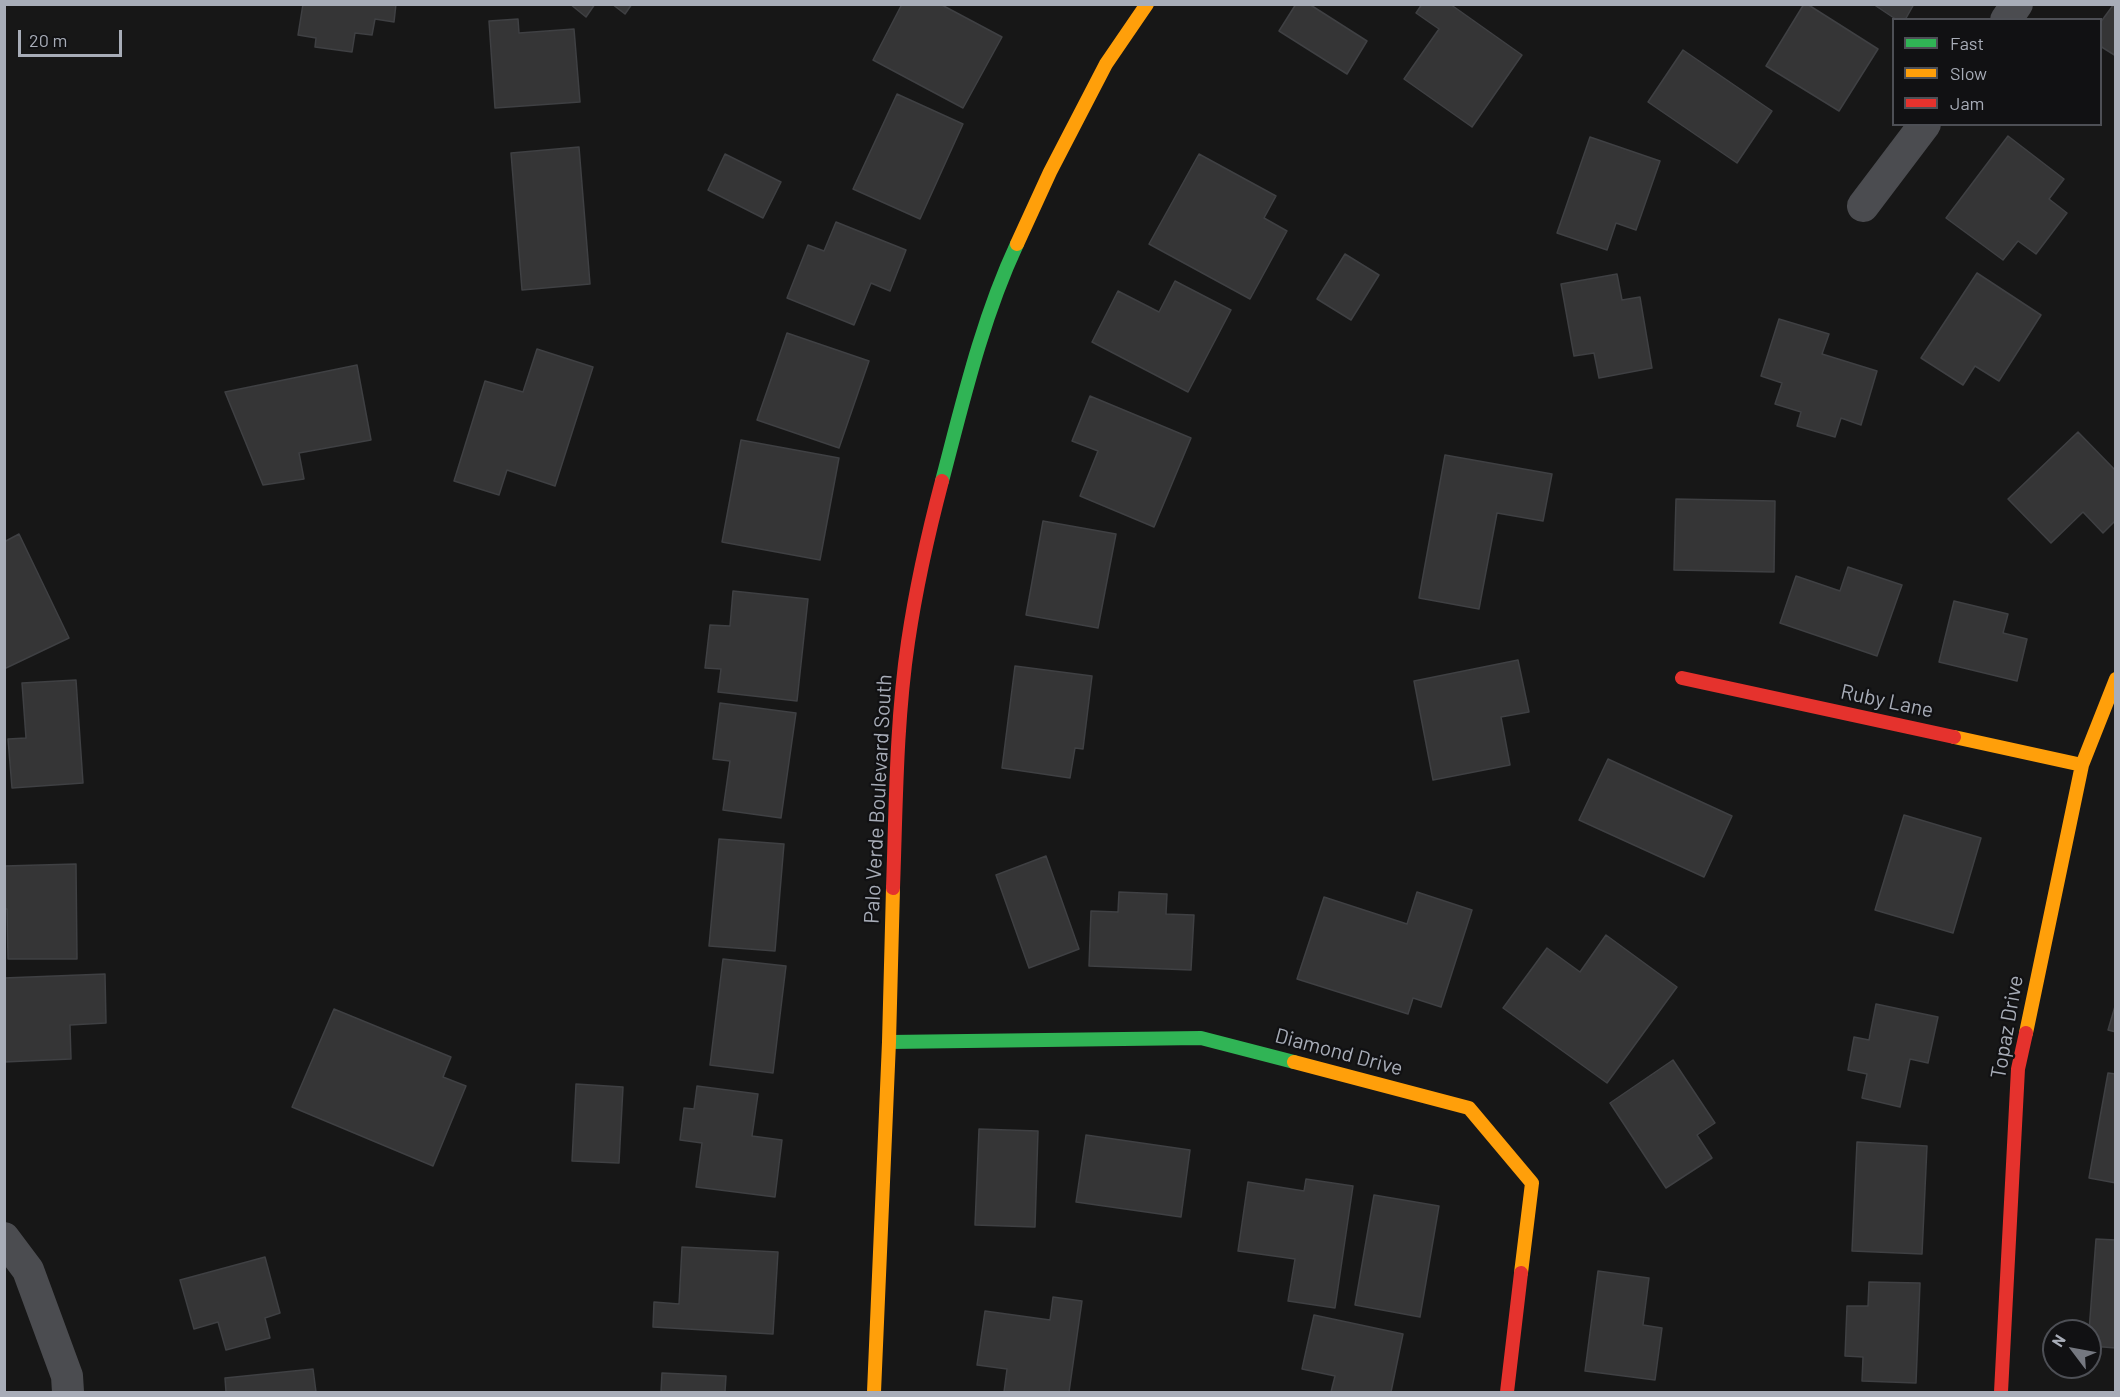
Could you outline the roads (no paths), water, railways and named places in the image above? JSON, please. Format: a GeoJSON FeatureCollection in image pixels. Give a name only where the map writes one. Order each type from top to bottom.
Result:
{"type":"FeatureCollection","features":[{"type":"Feature","properties":{"kind":"street","name":"Palo Verde Boulevard South"},"geometry":{"type":"LineString","coordinates":[[874,1392],[889,1042],[897,757],[908,642],[931,523],[968,384],[1004,272],[1050,172],[1106,64],[1147,4]]}},
{"type":"Feature","properties":{"kind":"street"},"geometry":{"type":"LineString","coordinates":[[2007,18],[2017,4]]}},
{"type":"Feature","properties":{"kind":"street"},"geometry":{"type":"LineString","coordinates":[[1863,206],[1923,126]]}},
{"type":"Feature","properties":{"kind":"street","name":"Ruby Lane"},"geometry":{"type":"LineString","coordinates":[[1682,678],[2082,765]]}},
{"type":"Feature","properties":{"kind":"street","name":"Topaz Drive"},"geometry":{"type":"LineString","coordinates":[[2001,1392],[2018,1069],[2082,765],[2115,679]]}},
{"type":"Feature","properties":{"kind":"street","name":"Diamond Drive"},"geometry":{"type":"LineString","coordinates":[[889,1042],[1201,1038],[1469,1108],[1532,1183],[1507,1392]]}},
{"type":"Feature","properties":{"kind":"street"},"geometry":{"type":"LineString","coordinates":[[4,1238],[28,1270],[67,1377],[68,1392]]}}]}
